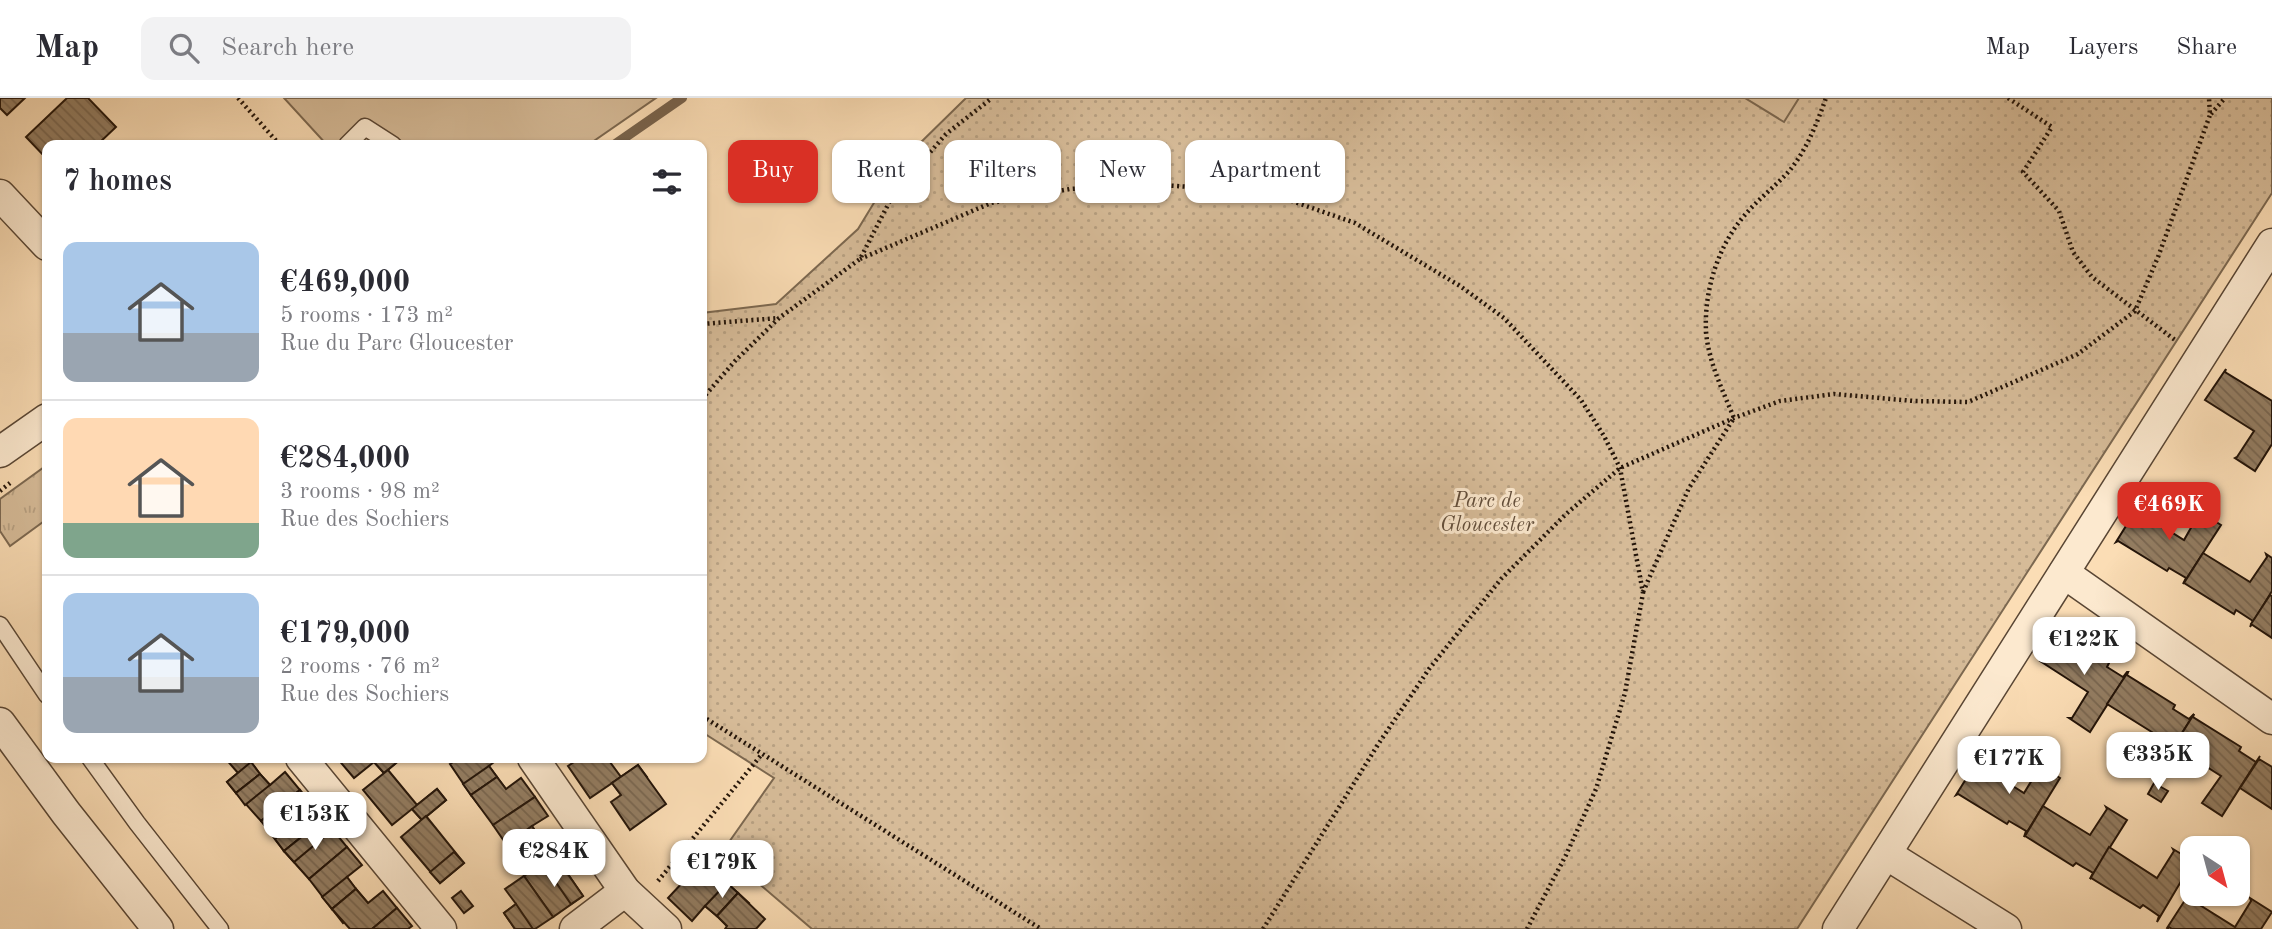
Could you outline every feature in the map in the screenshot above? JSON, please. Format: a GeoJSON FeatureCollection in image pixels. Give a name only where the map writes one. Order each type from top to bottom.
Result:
{"type":"FeatureCollection","features":[{"type":"Feature","properties":{"kind":"street"},"geometry":{"type":"LineString","coordinates":[[0,195],[42,240]]}},
{"type":"Feature","properties":{"kind":"street"},"geometry":{"type":"LineString","coordinates":[[1838,929],[2064,573],[2263,277],[2272,244]]}},
{"type":"Feature","properties":{"kind":"street"},"geometry":{"type":"LineString","coordinates":[[0,452],[42,423]]}},
{"type":"Feature","properties":{"kind":"street"},"geometry":{"type":"LineString","coordinates":[[2064,573],[2272,719]]}},
{"type":"Feature","properties":{"kind":"street"},"geometry":{"type":"LineString","coordinates":[[0,723],[66,813],[158,929]]}},
{"type":"Feature","properties":{"kind":"street"},"geometry":{"type":"LineString","coordinates":[[304,763],[441,929]]}},
{"type":"Feature","properties":{"kind":"street"},"geometry":{"type":"LineString","coordinates":[[537,763],[632,898],[666,929]]}},
{"type":"Feature","properties":{"kind":"street"},"geometry":{"type":"LineString","coordinates":[[1886,854],[2006,929]]}},
{"type":"Feature","properties":{"kind":"street"},"geometry":{"type":"LineString","coordinates":[[575,929],[632,898]]}},
{"type":"Feature","properties":{"kind":"lane"},"geometry":{"type":"LineString","coordinates":[[352,140],[365,127],[385,140]]}},
{"type":"Feature","properties":{"kind":"lane"},"geometry":{"type":"LineString","coordinates":[[0,625],[42,688]]}},
{"type":"Feature","properties":{"kind":"lane"},"geometry":{"type":"LineString","coordinates":[[94,763],[220,929]]}},
{"type":"Feature","properties":{"kind":"path"},"geometry":{"type":"LineString","coordinates":[[238,98],[276,140]]}},
{"type":"Feature","properties":{"kind":"path"},"geometry":{"type":"LineString","coordinates":[[860,259],[893,195],[946,134],[992,98]]}},
{"type":"Feature","properties":{"kind":"path"},"geometry":{"type":"LineString","coordinates":[[1734,418],[1718,380],[1706,332],[1707,301],[1717,262],[1728,238],[1744,215],[1791,169],[1815,130],[1826,98]]}},
{"type":"Feature","properties":{"kind":"path"},"geometry":{"type":"LineString","coordinates":[[2008,98],[2052,127],[2023,172],[2059,211],[2073,252],[2092,277],[2164,332]]}},
{"type":"Feature","properties":{"kind":"path"},"geometry":{"type":"LineString","coordinates":[[2209,98],[2210,115]]}},
{"type":"Feature","properties":{"kind":"path"},"geometry":{"type":"LineString","coordinates":[[1263,929],[1379,743],[1461,626],[1501,579],[1542,538],[1620,468],[1780,401],[1834,394],[1913,401],[1968,402],[2078,354],[2135,311],[2158,257],[2210,115],[2225,98]]}},
{"type":"Feature","properties":{"kind":"path"},"geometry":{"type":"LineString","coordinates":[[707,393],[779,318],[860,259],[991,203],[1070,189],[1147,184],[1234,190],[1289,200],[1355,223],[1460,286],[1504,318],[1581,400],[1620,468],[1643,593]]}},
{"type":"Feature","properties":{"kind":"path"},"geometry":{"type":"LineString","coordinates":[[707,324],[779,318]]}},
{"type":"Feature","properties":{"kind":"path"},"geometry":{"type":"LineString","coordinates":[[1527,929],[1566,855],[1595,789],[1625,693],[1643,593],[1689,488],[1734,418]]}},
{"type":"Feature","properties":{"kind":"path"},"geometry":{"type":"LineString","coordinates":[[707,719],[1041,929]]}},
{"type":"Feature","properties":{"kind":"path"},"geometry":{"type":"LineString","coordinates":[[632,898],[693,836],[762,754]]}},
{"type":"Feature","properties":{"kind":"green space"},"geometry":{"type":"Polygon","coordinates":[[[284,98],[656,98],[595,140],[322,140],[284,98]]]}},
{"type":"Feature","properties":{"kind":"green space","name":"Parc de Gloucester"},"geometry":{"type":"Polygon","coordinates":[[[966,98],[2272,98],[2272,193],[1797,929],[812,929],[722,852],[774,778],[707,735],[707,312],[776,304],[858,229],[874,203],[930,203],[930,140],[923,140],[966,98]]]}},
{"type":"Feature","properties":{"kind":"green space"},"geometry":{"type":"Polygon","coordinates":[[[1745,98],[1799,98],[1784,122],[1745,98]]]}},
{"type":"Feature","properties":{"kind":"green space"},"geometry":{"type":"Polygon","coordinates":[[[42,469],[42,523],[10,546],[0,531],[0,499],[42,469]]]}},
{"type":"Feature","properties":{"kind":"building"},"geometry":{"type":"Polygon","coordinates":[[[0,98],[25,98],[7,115],[0,108],[0,98]]]}},
{"type":"Feature","properties":{"kind":"building"},"geometry":{"type":"Polygon","coordinates":[[[67,98],[88,98],[116,127],[102,140],[42,140],[42,154],[26,137],[67,98]]]}},
{"type":"Feature","properties":{"kind":"building"},"geometry":{"type":"Polygon","coordinates":[[[2226,369],[2225,372],[2272,401],[2272,444],[2255,471],[2235,458],[2254,431],[2205,400],[2226,369]]]}},
{"type":"Feature","properties":{"kind":"building"},"geometry":{"type":"Polygon","coordinates":[[[2136,510],[2184,540],[2200,512],[2221,525],[2183,584],[2186,578],[2169,568],[2167,571],[2116,542],[2136,510]]]}},
{"type":"Feature","properties":{"kind":"building"},"geometry":{"type":"Polygon","coordinates":[[[2203,553],[2250,582],[2267,557],[2266,554],[2272,558],[2272,591],[2250,627],[2253,621],[2236,610],[2234,614],[2184,583],[2203,553]]]}},
{"type":"Feature","properties":{"kind":"building"},"geometry":{"type":"Polygon","coordinates":[[[2270,595],[2272,596],[2272,638],[2251,624],[2270,595]]]}},
{"type":"Feature","properties":{"kind":"building"},"geometry":{"type":"Polygon","coordinates":[[[2061,630],[2109,663],[2107,667],[2123,677],[2128,672],[2090,732],[2069,718],[2072,718],[2088,692],[2040,661],[2061,630]]]}},
{"type":"Feature","properties":{"kind":"building"},"geometry":{"type":"Polygon","coordinates":[[[2128,672],[2127,675],[2175,705],[2173,709],[2189,719],[2194,714],[2156,774],[2135,760],[2138,760],[2155,734],[2107,704],[2128,672]]]}},
{"type":"Feature","properties":{"kind":"building"},"geometry":{"type":"Polygon","coordinates":[[[2194,714],[2193,717],[2241,747],[2239,751],[2256,762],[2260,756],[2222,816],[2202,803],[2221,776],[2174,746],[2194,714]]]}},
{"type":"Feature","properties":{"kind":"building"},"geometry":{"type":"Polygon","coordinates":[[[2259,759],[2272,767],[2272,809],[2240,788],[2259,759]]]}},
{"type":"Feature","properties":{"kind":"building"},"geometry":{"type":"Polygon","coordinates":[[[229,763],[252,763],[260,774],[236,793],[227,782],[238,773],[229,763]]]}},
{"type":"Feature","properties":{"kind":"building"},"geometry":{"type":"Polygon","coordinates":[[[250,763],[260,774],[236,793],[227,782],[250,763]]]}},
{"type":"Feature","properties":{"kind":"building"},"geometry":{"type":"Polygon","coordinates":[[[341,763],[373,763],[354,778],[341,763]]]}},
{"type":"Feature","properties":{"kind":"building"},"geometry":{"type":"Polygon","coordinates":[[[375,763],[396,763],[384,773],[375,763]]]}},
{"type":"Feature","properties":{"kind":"building"},"geometry":{"type":"Polygon","coordinates":[[[375,763],[396,763],[384,773],[375,763]]]}},
{"type":"Feature","properties":{"kind":"building"},"geometry":{"type":"Polygon","coordinates":[[[493,763],[489,766],[497,777],[471,795],[450,764],[493,763]]]}},
{"type":"Feature","properties":{"kind":"building"},"geometry":{"type":"Polygon","coordinates":[[[572,763],[611,763],[621,777],[590,798],[568,766],[572,763]]]}},
{"type":"Feature","properties":{"kind":"building"},"geometry":{"type":"Polygon","coordinates":[[[1976,763],[2024,793],[2040,765],[2060,778],[2024,837],[2026,831],[2009,821],[2007,824],[1956,795],[1976,763]]]}},
{"type":"Feature","properties":{"kind":"building"},"geometry":{"type":"Polygon","coordinates":[[[638,765],[647,777],[621,795],[612,783],[638,765]]]}},
{"type":"Feature","properties":{"kind":"building"},"geometry":{"type":"Polygon","coordinates":[[[638,765],[666,804],[630,830],[611,802],[621,795],[612,783],[638,765]]]}},
{"type":"Feature","properties":{"kind":"building"},"geometry":{"type":"Polygon","coordinates":[[[489,766],[497,777],[471,795],[463,784],[489,766]]]}},
{"type":"Feature","properties":{"kind":"building"},"geometry":{"type":"Polygon","coordinates":[[[388,770],[417,805],[437,789],[446,800],[422,820],[412,809],[392,825],[363,790],[388,770]]]}},
{"type":"Feature","properties":{"kind":"building"},"geometry":{"type":"Polygon","coordinates":[[[285,772],[300,790],[261,821],[236,793],[260,774],[270,785],[285,772]]]}},
{"type":"Feature","properties":{"kind":"building"},"geometry":{"type":"Polygon","coordinates":[[[260,774],[270,785],[245,805],[236,793],[260,774]]]}},
{"type":"Feature","properties":{"kind":"building"},"geometry":{"type":"Polygon","coordinates":[[[497,777],[506,789],[480,807],[471,795],[497,777]]]}},
{"type":"Feature","properties":{"kind":"building"},"geometry":{"type":"Polygon","coordinates":[[[497,777],[506,789],[521,778],[535,797],[493,825],[471,795],[497,777]]]}},
{"type":"Feature","properties":{"kind":"building"},"geometry":{"type":"Polygon","coordinates":[[[2154,783],[2168,791],[2161,802],[2148,794],[2154,783]]]}},
{"type":"Feature","properties":{"kind":"building"},"geometry":{"type":"Polygon","coordinates":[[[437,789],[446,800],[422,820],[412,809],[437,789]]]}},
{"type":"Feature","properties":{"kind":"building"},"geometry":{"type":"Polygon","coordinates":[[[300,790],[314,807],[299,819],[309,831],[284,851],[261,821],[300,790]]]}},
{"type":"Feature","properties":{"kind":"building"},"geometry":{"type":"Polygon","coordinates":[[[535,797],[548,816],[532,826],[540,839],[515,857],[493,825],[535,797]]]}},
{"type":"Feature","properties":{"kind":"building"},"geometry":{"type":"Polygon","coordinates":[[[2043,806],[2090,835],[2106,807],[2127,820],[2090,879],[2093,873],[2076,863],[2073,866],[2025,836],[2043,806]]]}},
{"type":"Feature","properties":{"kind":"building"},"geometry":{"type":"Polygon","coordinates":[[[426,816],[464,863],[440,883],[401,837],[426,816]]]}},
{"type":"Feature","properties":{"kind":"building"},"geometry":{"type":"Polygon","coordinates":[[[299,819],[309,831],[284,851],[275,839],[299,819]]]}},
{"type":"Feature","properties":{"kind":"building"},"geometry":{"type":"Polygon","coordinates":[[[532,826],[540,839],[515,857],[506,845],[532,826]]]}},
{"type":"Feature","properties":{"kind":"building"},"geometry":{"type":"Polygon","coordinates":[[[333,830],[347,847],[309,879],[284,851],[309,831],[318,842],[333,830]]]}},
{"type":"Feature","properties":{"kind":"building"},"geometry":{"type":"Polygon","coordinates":[[[309,831],[318,842],[294,862],[284,851],[309,831]]]}},
{"type":"Feature","properties":{"kind":"building"},"geometry":{"type":"Polygon","coordinates":[[[347,847],[362,865],[347,877],[356,889],[332,909],[309,879],[347,847]]]}},
{"type":"Feature","properties":{"kind":"building"},"geometry":{"type":"Polygon","coordinates":[[[2109,847],[2157,878],[2173,849],[2180,853],[2180,883],[2157,922],[2159,916],[2143,905],[2140,908],[2090,879],[2109,847]]]}},
{"type":"Feature","properties":{"kind":"building"},"geometry":{"type":"Polygon","coordinates":[[[454,852],[464,863],[440,883],[430,872],[454,852]]]}},
{"type":"Feature","properties":{"kind":"building"},"geometry":{"type":"Polygon","coordinates":[[[542,863],[553,878],[565,870],[583,896],[553,917],[524,876],[542,863]]]}},
{"type":"Feature","properties":{"kind":"building"},"geometry":{"type":"Polygon","coordinates":[[[699,865],[723,887],[727,883],[738,893],[717,916],[705,906],[692,921],[668,898],[699,865]]]}},
{"type":"Feature","properties":{"kind":"building"},"geometry":{"type":"Polygon","coordinates":[[[565,870],[583,896],[571,904],[553,878],[565,870]]]}},
{"type":"Feature","properties":{"kind":"building"},"geometry":{"type":"Polygon","coordinates":[[[524,876],[553,917],[535,929],[515,929],[504,913],[516,904],[505,889],[524,876]]]}},
{"type":"Feature","properties":{"kind":"building"},"geometry":{"type":"Polygon","coordinates":[[[347,877],[356,889],[332,909],[322,897],[347,877]]]}},
{"type":"Feature","properties":{"kind":"building"},"geometry":{"type":"Polygon","coordinates":[[[727,883],[738,893],[717,916],[705,906],[727,883]]]}},
{"type":"Feature","properties":{"kind":"building"},"geometry":{"type":"Polygon","coordinates":[[[356,889],[368,903],[343,923],[332,909],[356,889]]]}},
{"type":"Feature","properties":{"kind":"building"},"geometry":{"type":"Polygon","coordinates":[[[356,889],[368,903],[383,891],[397,908],[372,929],[350,929],[332,909],[356,889]]]}},
{"type":"Feature","properties":{"kind":"building"},"geometry":{"type":"Polygon","coordinates":[[[461,891],[473,906],[464,913],[452,898],[461,891]]]}},
{"type":"Feature","properties":{"kind":"building"},"geometry":{"type":"Polygon","coordinates":[[[738,893],[749,903],[727,926],[717,916],[738,893]]]}},
{"type":"Feature","properties":{"kind":"building"},"geometry":{"type":"Polygon","coordinates":[[[738,893],[765,919],[756,929],[725,929],[727,926],[717,916],[738,893]]]}},
{"type":"Feature","properties":{"kind":"building"},"geometry":{"type":"Polygon","coordinates":[[[2250,898],[2272,912],[2261,929],[2167,928],[2181,906],[2201,906],[2235,927],[2250,906],[2250,898]]]}},
{"type":"Feature","properties":{"kind":"building"},"geometry":{"type":"Polygon","coordinates":[[[516,904],[533,929],[515,929],[504,913],[516,904]]]}},
{"type":"Feature","properties":{"kind":"building"},"geometry":{"type":"Polygon","coordinates":[[[397,908],[412,926],[408,929],[372,929],[397,908]]]}},
{"type":"Feature","properties":{"kind":"waterway"},"geometry":{"type":"LineString","coordinates":[[621,140],[682,98]]}}]}
